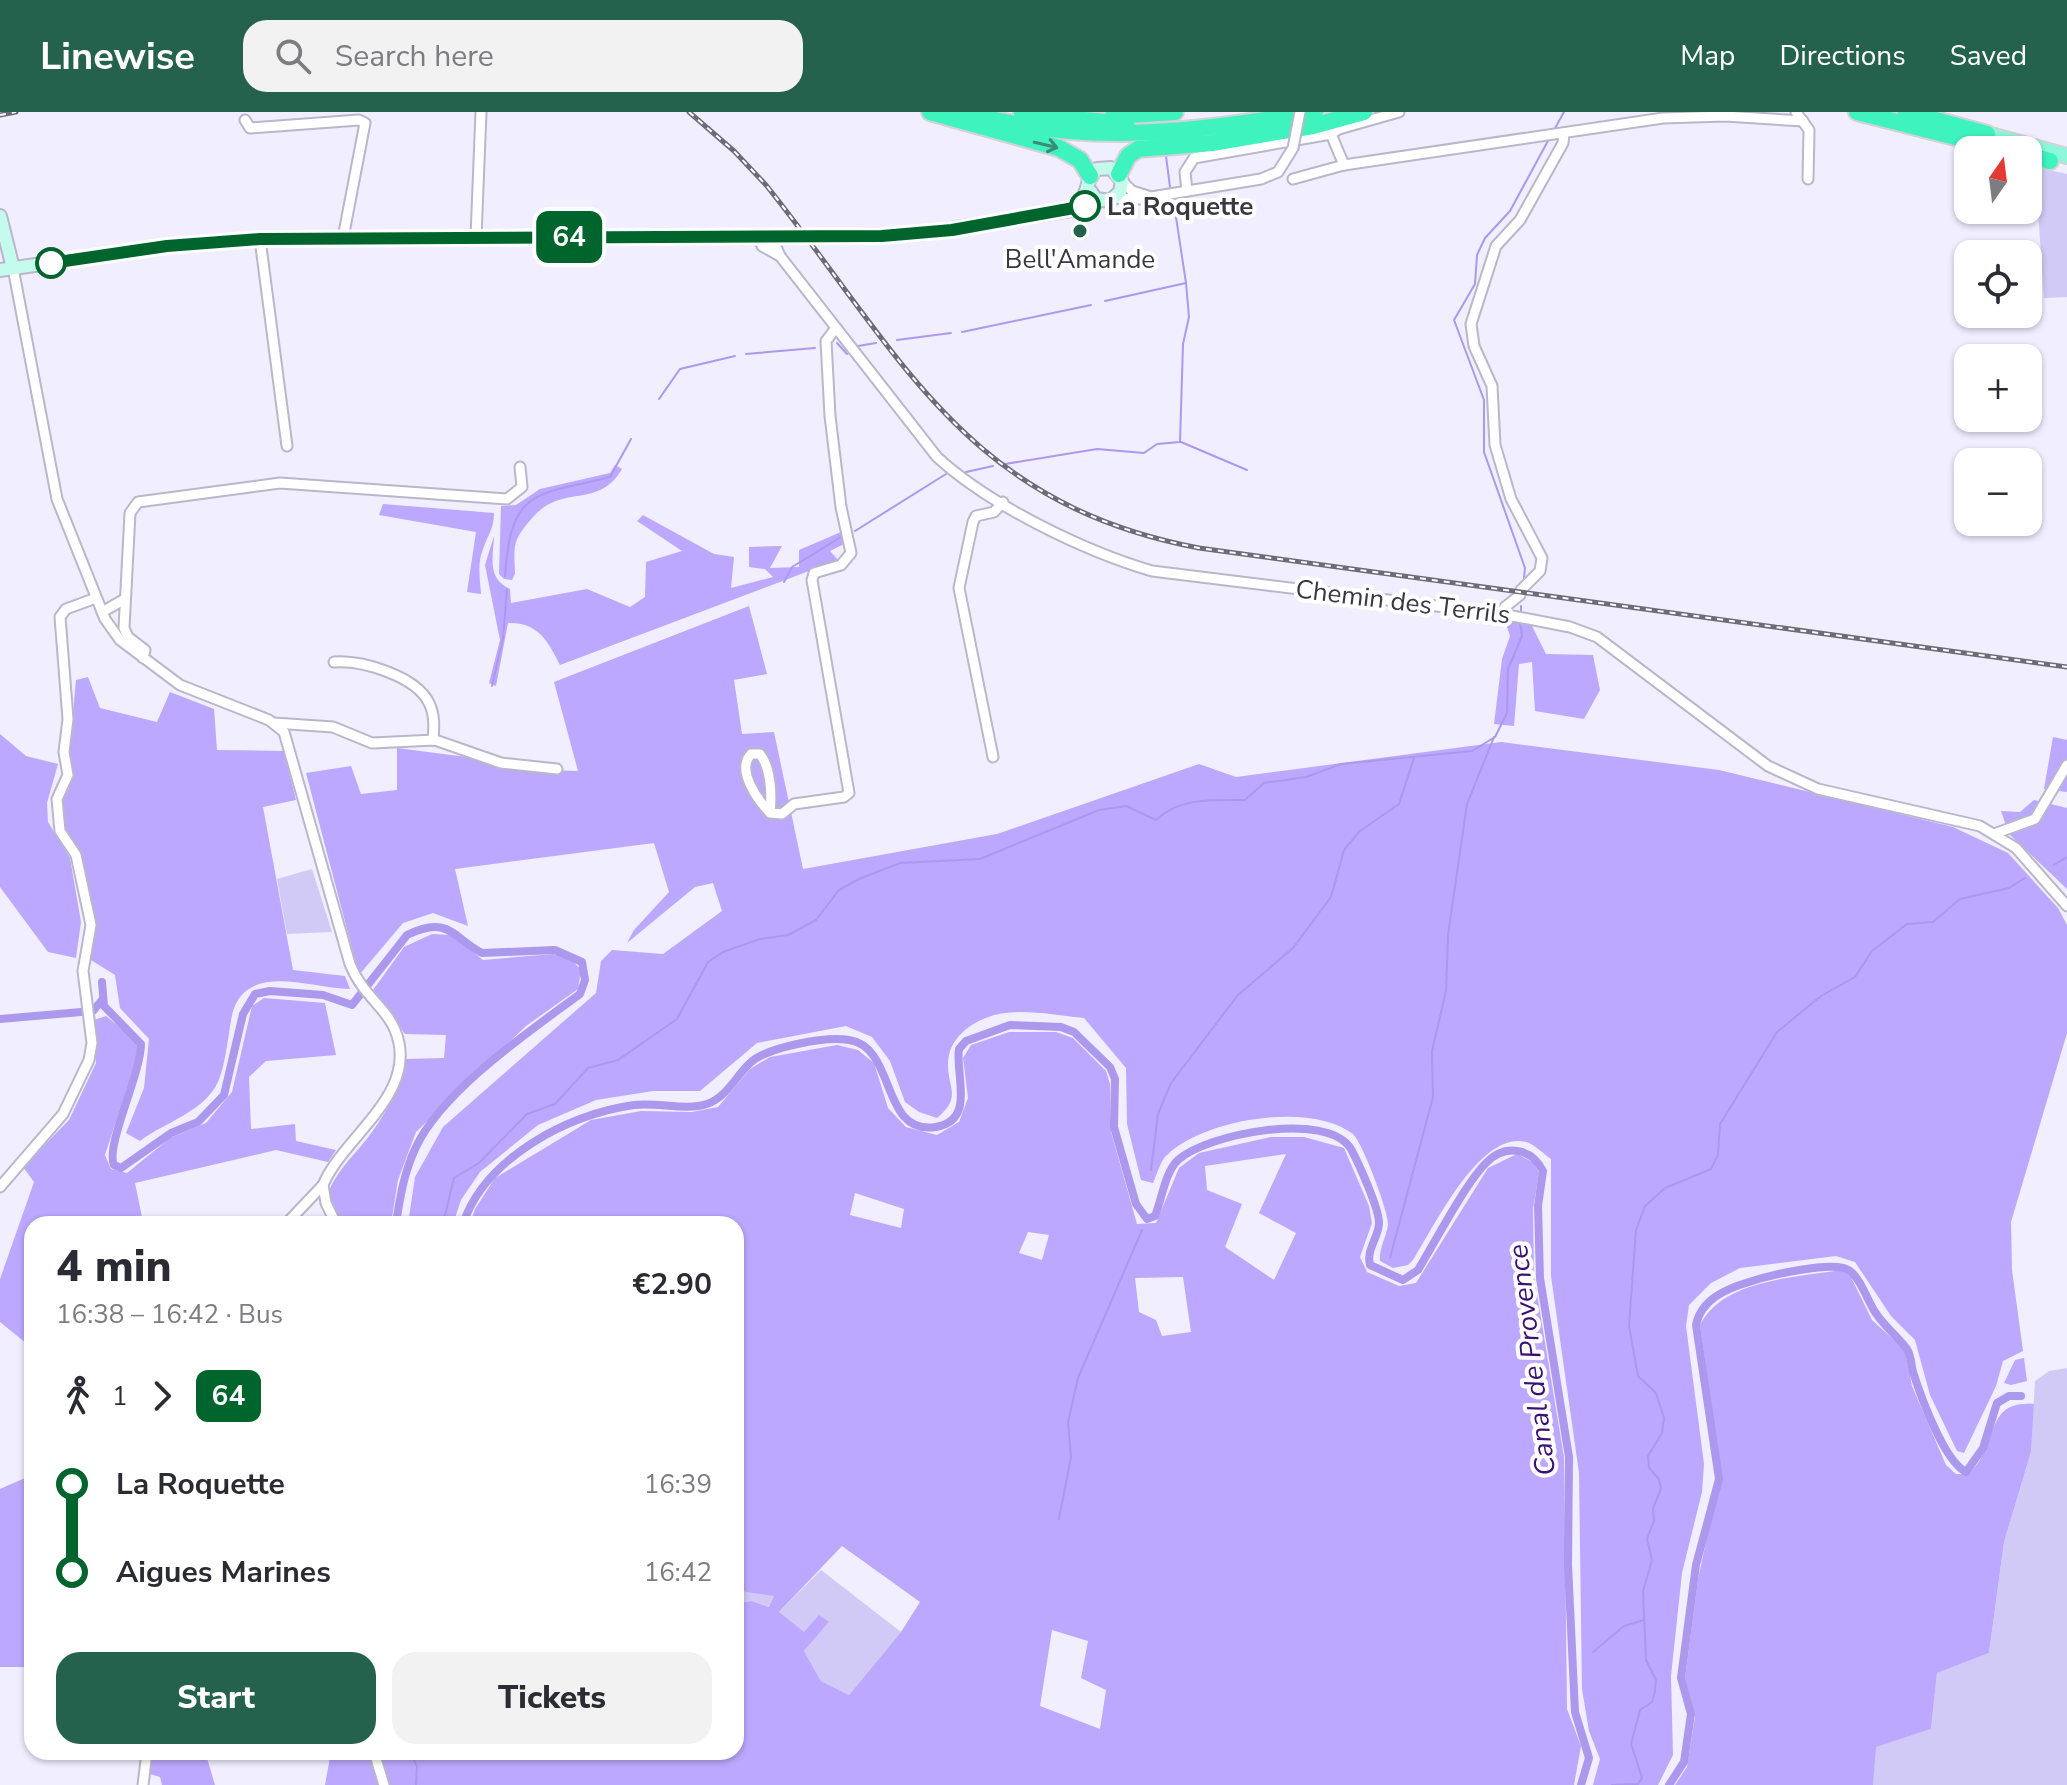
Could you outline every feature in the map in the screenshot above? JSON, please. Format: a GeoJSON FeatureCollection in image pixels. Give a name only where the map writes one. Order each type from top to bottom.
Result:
{"type":"FeatureCollection","features":[{"type":"Feature","properties":{"kind":"highway"},"geometry":{"type":"LineString","coordinates":[[930,112],[1059,148],[1080,160],[1089,182]]}},
{"type":"Feature","properties":{"kind":"highway"},"geometry":{"type":"LineString","coordinates":[[963,112],[1023,125],[1115,135],[1169,133],[1315,112]]}},
{"type":"Feature","properties":{"kind":"highway"},"geometry":{"type":"LineString","coordinates":[[1012,112],[1135,124],[1260,112]]}},
{"type":"Feature","properties":{"kind":"highway"},"geometry":{"type":"LineString","coordinates":[[1049,112],[1137,116],[1175,112]]}},
{"type":"Feature","properties":{"kind":"highway"},"geometry":{"type":"LineString","coordinates":[[1120,177],[1128,156],[1138,149],[1224,141],[1313,126],[1364,112]]}},
{"type":"Feature","properties":{"kind":"highway"},"geometry":{"type":"LineString","coordinates":[[1857,112],[1954,137]]}},
{"type":"Feature","properties":{"kind":"highway"},"geometry":{"type":"LineString","coordinates":[[1906,112],[1987,134]]}},
{"type":"Feature","properties":{"kind":"highway"},"geometry":{"type":"LineString","coordinates":[[2042,159],[2050,161]]}},
{"type":"Feature","properties":{"kind":"main road"},"geometry":{"type":"LineString","coordinates":[[1987,134],[2067,154]]}},
{"type":"Feature","properties":{"kind":"main road"},"geometry":{"type":"LineString","coordinates":[[2050,161],[2067,165]]}},
{"type":"Feature","properties":{"kind":"main road"},"geometry":{"type":"LineString","coordinates":[[0,216],[7,269],[167,246],[260,239],[919,234],[1066,211],[1115,198],[1120,177],[1106,167],[1089,182],[1082,201],[1066,211]]}},
{"type":"Feature","properties":{"kind":"main road"},"geometry":{"type":"LineString","coordinates":[[1089,182],[1099,201]]}},
{"type":"Feature","properties":{"kind":"street"},"geometry":{"type":"LineString","coordinates":[[476,237],[481,112]]}},
{"type":"Feature","properties":{"kind":"street"},"geometry":{"type":"LineString","coordinates":[[1115,198],[1126,201],[1270,176],[1285,164],[1293,148],[1300,112]]}},
{"type":"Feature","properties":{"kind":"street"},"geometry":{"type":"LineString","coordinates":[[1187,191],[1185,172],[1194,158],[1331,134],[1399,112]]}},
{"type":"Feature","properties":{"kind":"street"},"geometry":{"type":"LineString","coordinates":[[1796,112],[1809,130],[1808,179]]}},
{"type":"Feature","properties":{"kind":"street"},"geometry":{"type":"LineString","coordinates":[[1293,179],[1344,165],[1663,118],[1725,116],[1803,121]]}},
{"type":"Feature","properties":{"kind":"street"},"geometry":{"type":"LineString","coordinates":[[245,120],[250,128],[359,120],[365,123],[343,238]]}},
{"type":"Feature","properties":{"kind":"street"},"geometry":{"type":"LineString","coordinates":[[1502,614],[1540,571],[1542,558],[1511,499],[1495,445],[1492,386],[1474,346],[1471,324],[1494,252],[1520,220],[1563,143],[1564,133]]}},
{"type":"Feature","properties":{"kind":"street"},"geometry":{"type":"LineString","coordinates":[[1331,134],[1344,165]]}},
{"type":"Feature","properties":{"kind":"street"},"geometry":{"type":"LineString","coordinates":[[1120,177],[1132,191],[1151,197]]}},
{"type":"Feature","properties":{"kind":"street","name":"Chemin des Terrils"},"geometry":{"type":"LineString","coordinates":[[758,237],[762,246],[780,256]]}},
{"type":"Feature","properties":{"kind":"street","name":"Chemin des Terrils"},"geometry":{"type":"LineString","coordinates":[[772,237],[780,256],[931,451],[960,476],[1079,544],[1152,571],[1502,614],[1570,627],[1597,637],[1751,755],[1802,783],[1958,818],[1994,834],[2028,859],[2067,906]]}},
{"type":"Feature","properties":{"kind":"street"},"geometry":{"type":"LineString","coordinates":[[260,239],[287,446]]}},
{"type":"Feature","properties":{"kind":"street"},"geometry":{"type":"LineString","coordinates":[[7,269],[57,499],[102,612],[120,640],[180,685],[274,723],[333,727],[372,743],[433,740],[501,763],[557,769]]}},
{"type":"Feature","properties":{"kind":"street"},"geometry":{"type":"LineString","coordinates":[[770,813],[782,814],[794,804],[844,797],[849,793],[812,583],[814,573],[841,565],[851,553],[843,519],[830,416],[826,341],[836,328]]}},
{"type":"Feature","properties":{"kind":"street"},"geometry":{"type":"LineString","coordinates":[[143,658],[145,650],[125,631],[130,513],[138,502],[280,483],[507,499],[522,487],[520,467]]}},
{"type":"Feature","properties":{"kind":"street"},"geometry":{"type":"LineString","coordinates":[[993,757],[959,581],[976,516],[994,512],[1003,502]]}},
{"type":"Feature","properties":{"kind":"street"},"geometry":{"type":"LineString","coordinates":[[0,1187],[70,1102],[89,1060],[92,1043],[83,971],[91,925],[76,855],[60,831],[57,799],[68,775],[64,752],[68,719],[60,617],[66,609],[96,598]]}},
{"type":"Feature","properties":{"kind":"street"},"geometry":{"type":"LineString","coordinates":[[102,612],[125,599]]}},
{"type":"Feature","properties":{"kind":"street"},"geometry":{"type":"LineString","coordinates":[[334,662],[370,664],[419,690],[431,709],[433,740]]}},
{"type":"Feature","properties":{"kind":"street"},"geometry":{"type":"LineString","coordinates":[[274,723],[284,732],[293,755],[312,836],[359,985],[393,1025],[398,1037],[395,1079],[381,1107],[323,1185],[294,1216]]}},
{"type":"Feature","properties":{"kind":"street"},"geometry":{"type":"LineString","coordinates":[[751,754],[760,754],[764,760],[772,796],[770,813],[744,774],[745,763],[751,754]]}},
{"type":"Feature","properties":{"kind":"street"},"geometry":{"type":"LineString","coordinates":[[1994,834],[2035,819],[2067,765]]}},
{"type":"Feature","properties":{"kind":"street"},"geometry":{"type":"LineString","coordinates":[[323,1185],[332,1216]]}},
{"type":"Feature","properties":{"kind":"street"},"geometry":{"type":"LineString","coordinates":[[143,1785],[146,1760]]}},
{"type":"Feature","properties":{"kind":"street"},"geometry":{"type":"LineString","coordinates":[[376,1760],[384,1785]]}},
{"type":"Feature","properties":{"kind":"shaded area"},"geometry":{"type":"Polygon","coordinates":[[[2042,169],[2067,174],[2067,297],[2044,298],[2040,240],[2042,169]]]}},
{"type":"Feature","properties":{"kind":"shaded area"},"geometry":{"type":"Polygon","coordinates":[[[615,465],[622,469],[602,489],[556,501],[533,517],[516,543],[512,580],[504,579],[499,574],[501,506],[516,505],[540,489],[610,473],[615,465]]]}},
{"type":"Feature","properties":{"kind":"shaded area"},"geometry":{"type":"Polygon","coordinates":[[[383,504],[494,513],[480,560],[481,594],[467,592],[476,532],[379,515],[383,504]]]}},
{"type":"Feature","properties":{"kind":"shaded area"},"geometry":{"type":"Polygon","coordinates":[[[643,515],[714,554],[734,557],[731,588],[773,577],[765,569],[749,567],[749,547],[782,546],[770,568],[799,567],[799,550],[841,532],[846,543],[830,551],[838,560],[560,665],[541,635],[527,626],[508,623],[496,686],[489,683],[500,640],[485,565],[494,536],[495,573],[510,589],[511,603],[587,589],[630,607],[645,597],[646,562],[682,551],[637,521],[643,515]]]}},
{"type":"Feature","properties":{"kind":"shaded area"},"geometry":{"type":"Polygon","coordinates":[[[749,606],[767,674],[734,680],[742,734],[774,732],[803,869],[997,834],[1199,764],[1236,777],[1501,742],[1719,770],[1953,827],[2008,853],[2058,908],[2067,925],[2067,1033],[2011,1222],[2012,1270],[2023,1351],[2003,1361],[1996,1386],[1964,1453],[1957,1451],[1930,1395],[1915,1340],[1891,1316],[1855,1262],[1836,1256],[1740,1268],[1711,1283],[1689,1305],[1686,1326],[1704,1464],[1702,1492],[1682,1573],[1671,1676],[1673,1755],[1658,1785],[1593,1785],[1600,1759],[1589,1731],[1582,1689],[1579,1473],[1551,1276],[1551,1159],[1529,1143],[1509,1142],[1476,1165],[1446,1205],[1413,1260],[1408,1265],[1393,1268],[1380,1261],[1387,1218],[1368,1163],[1353,1134],[1334,1124],[1311,1118],[1258,1119],[1231,1124],[1184,1142],[1165,1158],[1153,1183],[1141,1180],[1127,1124],[1126,1068],[1084,1018],[1022,1012],[978,1021],[955,1040],[948,1062],[952,1098],[937,1118],[919,1112],[905,1102],[890,1061],[872,1037],[846,1026],[757,1043],[700,1091],[653,1091],[596,1100],[538,1125],[480,1172],[461,1200],[456,1216],[409,1216],[415,1177],[443,1127],[596,993],[601,961],[612,950],[663,954],[722,911],[713,883],[695,887],[627,943],[634,930],[669,892],[654,843],[455,869],[468,926],[433,913],[403,923],[359,975],[306,773],[351,766],[361,794],[397,790],[397,748],[482,759],[498,769],[578,771],[554,682],[749,606]]]}},
{"type":"Feature","properties":{"kind":"shaded area"},"geometry":{"type":"Polygon","coordinates":[[[1504,618],[1530,622],[1546,654],[1593,655],[1600,690],[1584,719],[1535,711],[1532,662],[1519,664],[1514,726],[1494,724],[1502,659],[1510,636],[1504,618]]]}},
{"type":"Feature","properties":{"kind":"shaded area"},"geometry":{"type":"Polygon","coordinates":[[[88,677],[100,708],[157,722],[170,692],[214,709],[217,750],[284,751],[296,800],[263,807],[293,970],[345,976],[350,989],[282,981],[251,988],[239,998],[232,1015],[223,1066],[212,1092],[194,1109],[140,1141],[126,1133],[144,1088],[149,1039],[120,1008],[115,975],[91,960],[94,928],[82,860],[54,818],[52,803],[69,756],[76,680],[88,677]]]}},
{"type":"Feature","properties":{"kind":"shaded area"},"geometry":{"type":"Polygon","coordinates":[[[0,734],[26,756],[58,764],[47,803],[48,822],[70,858],[81,922],[76,958],[48,952],[0,887],[0,734]]]}},
{"type":"Feature","properties":{"kind":"shaded area"},"geometry":{"type":"Polygon","coordinates":[[[2053,737],[2067,740],[2067,792],[2044,789],[2053,737]]]}},
{"type":"Feature","properties":{"kind":"shaded area"},"geometry":{"type":"Polygon","coordinates":[[[2034,800],[2067,808],[2067,889],[2009,834],[2001,811],[2020,812],[2034,800]]]}},
{"type":"Feature","properties":{"kind":"shaded area"},"geometry":{"type":"Polygon","coordinates":[[[312,869],[332,932],[287,934],[277,879],[312,869]]]}},
{"type":"Feature","properties":{"kind":"shaded area"},"geometry":{"type":"Polygon","coordinates":[[[432,934],[452,935],[483,960],[553,954],[569,957],[581,970],[578,989],[526,1026],[416,1132],[398,1180],[392,1216],[338,1216],[328,1193],[342,1168],[383,1115],[405,1059],[444,1058],[446,1035],[405,1034],[373,990],[404,947],[432,934]]]}},
{"type":"Feature","properties":{"kind":"shaded area"},"geometry":{"type":"Polygon","coordinates":[[[264,998],[325,1003],[336,1055],[266,1061],[249,1077],[251,1129],[295,1124],[296,1141],[336,1150],[328,1162],[276,1150],[135,1183],[142,1216],[24,1216],[24,1342],[0,1322],[0,1279],[34,1182],[23,1167],[69,1120],[96,1063],[94,1020],[106,1016],[136,1041],[138,1054],[105,1155],[111,1169],[127,1173],[170,1138],[206,1123],[232,1092],[252,1006],[264,998]]]}},
{"type":"Feature","properties":{"kind":"shaded area"},"geometry":{"type":"Polygon","coordinates":[[[1009,1032],[1056,1032],[1073,1038],[1106,1071],[1110,1084],[1111,1132],[1137,1224],[1156,1223],[1179,1168],[1199,1153],[1271,1137],[1304,1137],[1344,1148],[1369,1206],[1372,1223],[1360,1257],[1367,1272],[1399,1286],[1416,1283],[1488,1168],[1517,1154],[1534,1163],[1539,1173],[1533,1209],[1534,1276],[1564,1457],[1567,1709],[1581,1746],[1574,1785],[389,1785],[382,1760],[744,1760],[744,1602],[752,1601],[769,1607],[774,1596],[744,1591],[744,1216],[473,1216],[495,1178],[591,1120],[641,1111],[692,1112],[718,1107],[750,1069],[770,1057],[837,1045],[858,1050],[874,1063],[888,1108],[906,1127],[937,1135],[959,1122],[968,1098],[963,1058],[971,1045],[1009,1032]],[[1286,1154],[1205,1166],[1207,1190],[1242,1204],[1225,1247],[1274,1280],[1296,1233],[1259,1213],[1286,1154]],[[855,1193],[850,1215],[901,1228],[904,1209],[855,1193]],[[1028,1232],[1019,1253],[1042,1260],[1049,1235],[1028,1232]],[[1183,1277],[1135,1278],[1139,1312],[1156,1320],[1162,1336],[1191,1332],[1183,1277]],[[842,1546],[779,1612],[804,1632],[819,1615],[829,1622],[804,1651],[821,1681],[849,1695],[901,1632],[920,1602],[842,1546]],[[1052,1630],[1040,1706],[1100,1729],[1106,1690],[1081,1678],[1088,1641],[1052,1630]]]}},
{"type":"Feature","properties":{"kind":"shaded area"},"geometry":{"type":"Polygon","coordinates":[[[1840,1270],[1850,1275],[1872,1320],[1905,1350],[1912,1386],[1946,1465],[1956,1474],[1968,1474],[1978,1463],[1999,1417],[2006,1409],[2034,1404],[2031,1452],[2004,1542],[1989,1653],[1937,1673],[1931,1729],[1876,1747],[1873,1785],[1675,1785],[1687,1767],[1695,1717],[1685,1678],[1698,1579],[1721,1474],[1700,1325],[1725,1298],[1743,1289],[1840,1270]]]}},
{"type":"Feature","properties":{"kind":"shaded area"},"geometry":{"type":"Polygon","coordinates":[[[2024,1358],[2027,1381],[2011,1385],[2004,1383],[2015,1360],[2024,1358]]]}},
{"type":"Feature","properties":{"kind":"shaded area"},"geometry":{"type":"Polygon","coordinates":[[[2067,1368],[2067,1785],[1873,1785],[1875,1747],[1931,1729],[1937,1673],[1989,1653],[2004,1542],[2031,1452],[2035,1381],[2049,1371],[2067,1368]]]}},
{"type":"Feature","properties":{"kind":"shaded area"},"geometry":{"type":"Polygon","coordinates":[[[24,1478],[24,1667],[0,1667],[0,1489],[24,1478]]]}},
{"type":"Feature","properties":{"kind":"shaded area"},"geometry":{"type":"Polygon","coordinates":[[[821,1570],[901,1632],[849,1695],[821,1681],[804,1651],[829,1622],[804,1633],[779,1612],[821,1570]]]}},
{"type":"Feature","properties":{"kind":"shaded area"},"geometry":{"type":"Polygon","coordinates":[[[744,1591],[774,1595],[770,1607],[752,1601],[744,1602],[744,1591]]]}},
{"type":"Feature","properties":{"kind":"shaded area"},"geometry":{"type":"Polygon","coordinates":[[[151,1760],[208,1760],[215,1785],[162,1785],[160,1777],[150,1774],[151,1760]]]}},
{"type":"Feature","properties":{"kind":"shaded area"},"geometry":{"type":"Polygon","coordinates":[[[330,1760],[370,1760],[378,1785],[325,1785],[330,1760]]]}},
{"type":"Feature","properties":{"kind":"waterway"},"geometry":{"type":"LineString","coordinates":[[1554,130],[1564,112]]}},
{"type":"Feature","properties":{"kind":"waterway"},"geometry":{"type":"LineString","coordinates":[[1524,578],[1525,568],[1484,452],[1484,400],[1454,320],[1475,284],[1477,255],[1485,238],[1510,211],[1549,139]]}},
{"type":"Feature","properties":{"kind":"waterway"},"geometry":{"type":"LineString","coordinates":[[1166,156],[1170,187]]}},
{"type":"Feature","properties":{"kind":"waterway"},"geometry":{"type":"LineString","coordinates":[[1105,301],[1186,283],[1174,204]]}},
{"type":"Feature","properties":{"kind":"waterway"},"geometry":{"type":"LineString","coordinates":[[1005,464],[1097,449],[1144,453],[1157,444],[1180,442],[1183,344],[1189,317],[1186,283]]}},
{"type":"Feature","properties":{"kind":"waterway"},"geometry":{"type":"LineString","coordinates":[[962,332],[1091,305]]}},
{"type":"Feature","properties":{"kind":"waterway"},"geometry":{"type":"LineString","coordinates":[[897,340],[951,333]]}},
{"type":"Feature","properties":{"kind":"waterway"},"geometry":{"type":"LineString","coordinates":[[837,343],[847,354]]}},
{"type":"Feature","properties":{"kind":"waterway"},"geometry":{"type":"LineString","coordinates":[[858,346],[876,343]]}},
{"type":"Feature","properties":{"kind":"waterway"},"geometry":{"type":"LineString","coordinates":[[746,354],[815,348]]}},
{"type":"Feature","properties":{"kind":"waterway"},"geometry":{"type":"LineString","coordinates":[[659,399],[680,369],[735,356]]}},
{"type":"Feature","properties":{"kind":"waterway"},"geometry":{"type":"LineString","coordinates":[[505,576],[508,547],[522,510],[546,493],[610,477],[631,439]]}},
{"type":"Feature","properties":{"kind":"waterway"},"geometry":{"type":"LineString","coordinates":[[1181,442],[1247,470]]}},
{"type":"Feature","properties":{"kind":"waterway"},"geometry":{"type":"LineString","coordinates":[[966,472],[993,466]]}},
{"type":"Feature","properties":{"kind":"waterway"},"geometry":{"type":"LineString","coordinates":[[855,531],[946,474]]}},
{"type":"Feature","properties":{"kind":"waterway"},"geometry":{"type":"LineString","coordinates":[[784,582],[792,567],[841,537]]}},
{"type":"Feature","properties":{"kind":"waterway"},"geometry":{"type":"LineString","coordinates":[[492,686],[503,638],[507,589]]}},
{"type":"Feature","properties":{"kind":"waterway"},"geometry":{"type":"LineString","coordinates":[[1521,606],[1521,612]]}},
{"type":"Feature","properties":{"kind":"waterway"},"geometry":{"type":"LineString","coordinates":[[445,1216],[454,1178],[479,1163],[527,1114],[555,1104],[588,1068],[618,1060],[677,1019],[708,962],[723,952],[760,939],[788,935],[816,920],[839,890],[900,863],[980,859],[1099,810],[1126,806],[1156,820],[1176,807],[1209,800],[1245,800],[1264,783],[1306,777],[1341,764],[1472,751],[1495,737],[1507,713],[1508,669],[1522,636],[1520,622]]}},
{"type":"Feature","properties":{"kind":"waterway"},"geometry":{"type":"LineString","coordinates":[[1390,1258],[1433,1097],[1432,1051],[1446,991],[1448,935],[1467,804],[1494,737]]}},
{"type":"Feature","properties":{"kind":"waterway"},"geometry":{"type":"LineString","coordinates":[[1151,1170],[1158,1114],[1171,1083],[1238,995],[1293,948],[1331,897],[1344,850],[1360,831],[1399,804],[1414,758]]}},
{"type":"Feature","properties":{"kind":"waterway"},"geometry":{"type":"LineString","coordinates":[[2054,865],[2067,857]]}},
{"type":"Feature","properties":{"kind":"waterway"},"geometry":{"type":"LineString","coordinates":[[1612,1785],[1638,1784],[1642,1778],[1631,1744],[1640,1710],[1652,1702],[1656,1680],[1646,1660],[1643,1591],[1652,1560],[1647,1539],[1654,1521],[1653,1508],[1661,1489],[1659,1479],[1649,1468],[1648,1456],[1662,1433],[1664,1418],[1656,1393],[1638,1376],[1629,1326],[1636,1230],[1645,1206],[1665,1188],[1711,1169],[1718,1155],[1720,1124],[1777,1032],[1821,996],[1855,977],[1872,951],[1907,924],[1933,922],[1960,899],[2009,888],[2025,878]]}},
{"type":"Feature","properties":{"kind":"waterway","name":"Canal de Provence"},"geometry":{"type":"LineString","coordinates":[[102,982],[104,1006],[141,1044],[136,1073],[114,1142],[114,1165],[121,1168],[171,1133],[198,1122],[224,1095],[243,1014],[255,994],[270,991],[323,995],[352,1005],[407,935],[432,927],[449,930],[482,953],[555,950],[582,962],[585,980],[580,994],[489,1063],[446,1104],[429,1126],[408,1166],[397,1216]]}},
{"type":"Feature","properties":{"kind":"waterway","name":"Canal de Provence"},"geometry":{"type":"LineString","coordinates":[[0,1019],[93,1011],[102,1000]]}},
{"type":"Feature","properties":{"kind":"waterway","name":"Canal de Provence"},"geometry":{"type":"LineString","coordinates":[[467,1216],[474,1200],[509,1160],[557,1129],[583,1118],[634,1105],[690,1107],[707,1104],[720,1097],[758,1057],[797,1044],[839,1039],[864,1046],[875,1058],[906,1118],[918,1126],[936,1127],[948,1123],[956,1116],[960,1106],[959,1049],[966,1041],[1010,1025],[1061,1027],[1074,1032],[1110,1067],[1115,1079],[1114,1127],[1136,1204],[1147,1219],[1155,1216],[1174,1165],[1193,1150],[1266,1130],[1293,1128],[1318,1131],[1338,1137],[1351,1149],[1372,1198],[1379,1224],[1370,1265],[1403,1280],[1418,1270],[1460,1199],[1486,1163],[1509,1151],[1532,1157],[1543,1171],[1538,1206],[1540,1278],[1569,1457],[1568,1565],[1575,1712],[1589,1758],[1581,1785]]}},
{"type":"Feature","properties":{"kind":"waterway"},"geometry":{"type":"LineString","coordinates":[[1059,1519],[1071,1457],[1068,1422],[1078,1378],[1142,1230]]}},
{"type":"Feature","properties":{"kind":"waterway","name":"Canal de Provence"},"geometry":{"type":"LineString","coordinates":[[1669,1785],[1684,1762],[1691,1714],[1681,1678],[1696,1565],[1719,1479],[1696,1325],[1709,1302],[1731,1288],[1785,1273],[1831,1267],[1850,1271],[1879,1317],[1907,1349],[1934,1427],[1950,1455],[1966,1472],[1983,1448],[1997,1403],[2009,1396],[2021,1396]]}},
{"type":"Feature","properties":{"kind":"waterway"},"geometry":{"type":"LineString","coordinates":[[1593,1652],[1624,1626],[1644,1620]]}},
{"type":"Feature","properties":{"kind":"waterway"},"geometry":{"type":"LineString","coordinates":[[414,1760],[416,1785]]}},
{"type":"Feature","properties":{"kind":"railway"},"geometry":{"type":"LineString","coordinates":[[0,115],[16,112]]}},
{"type":"Feature","properties":{"kind":"railway"},"geometry":{"type":"LineString","coordinates":[[689,112],[734,151],[766,185],[901,363],[945,413],[994,458],[1051,496],[1118,526],[1199,548],[2067,667]]}},
{"type":"Feature","properties":{"kind":"bus line","name":"64"},"geometry":{"type":"LineString","coordinates":[[51,263],[167,246],[260,239],[919,234],[1085,206]]}},
{"type":"Feature","properties":{"kind":"place","name":"La Roquette"},"geometry":{"type":"Point","coordinates":[1085,206]}},
{"type":"Feature","properties":{"kind":"place","name":"Bell'Amande"},"geometry":{"type":"Point","coordinates":[1080,231]}}]}
